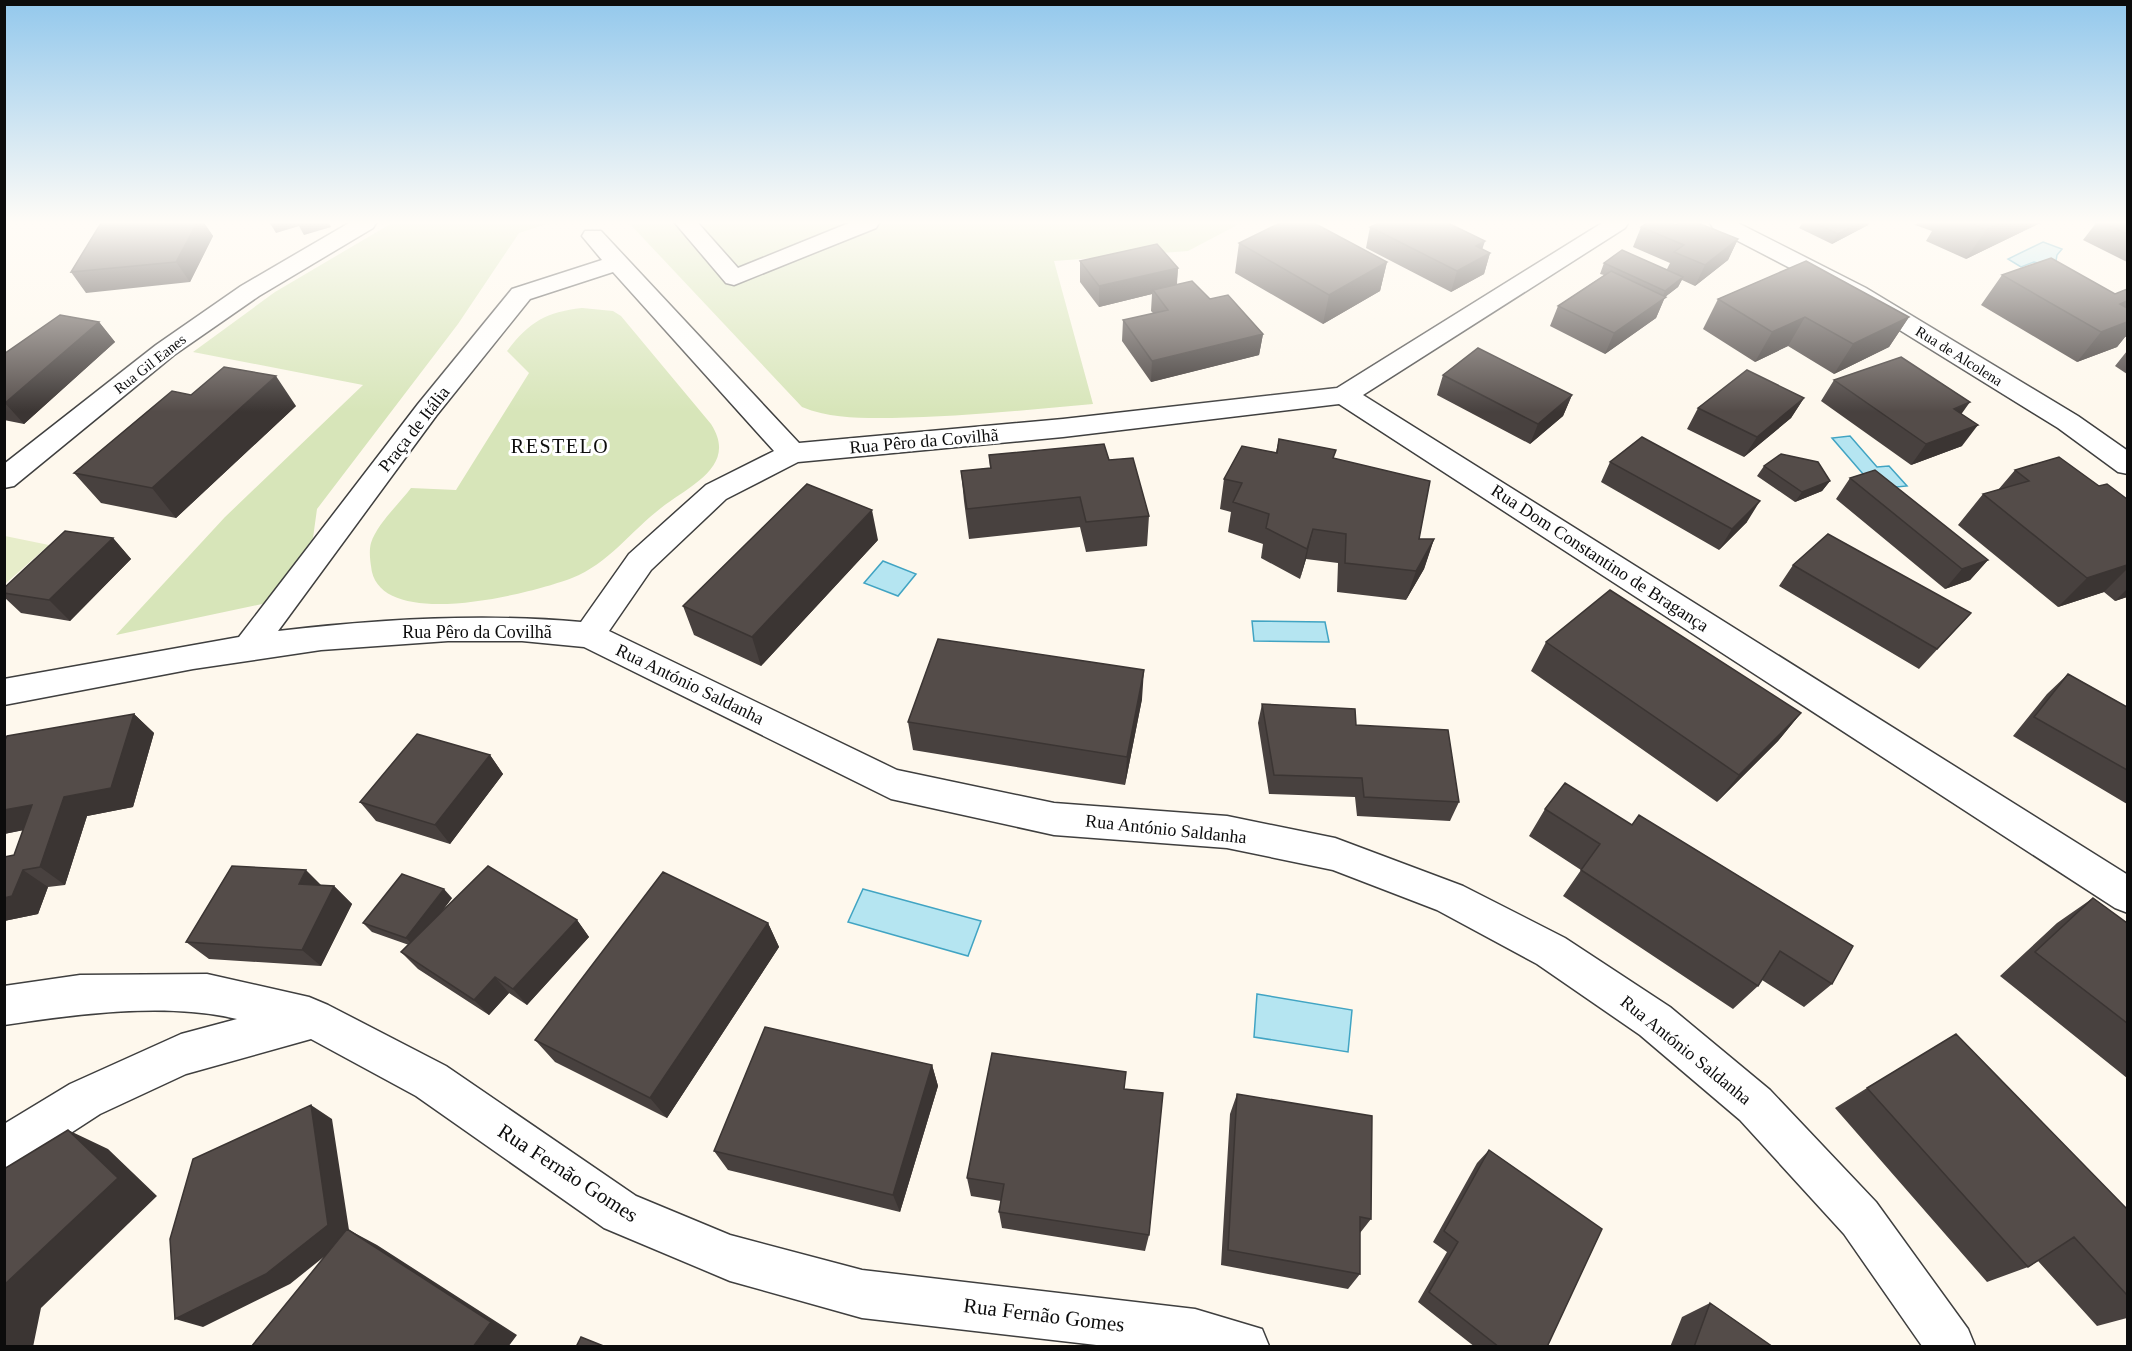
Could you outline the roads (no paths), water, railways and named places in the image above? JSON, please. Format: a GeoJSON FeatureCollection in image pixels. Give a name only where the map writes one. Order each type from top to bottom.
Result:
{"type":"FeatureCollection","features":[{"type":"Feature","properties":{"kind":"street","name":"Rua Gil Eanes"},"geometry":{"type":"LineString","coordinates":[[4,479],[175,344],[258,286]]}},
{"type":"Feature","properties":{"kind":"street","name":"Praça de Itália"},"geometry":{"type":"LineString","coordinates":[[249,647],[428,410],[521,294],[545,286]]}},
{"type":"Feature","properties":{"kind":"street"},"geometry":{"type":"LineString","coordinates":[[640,286],[792,453]]}},
{"type":"Feature","properties":{"kind":"street"},"geometry":{"type":"LineString","coordinates":[[1344,395],[1517,286]]}},
{"type":"Feature","properties":{"kind":"street","name":"Rua de Alcolena"},"geometry":{"type":"LineString","coordinates":[[1843,286],[2068,422],[2127,465]]}},
{"type":"Feature","properties":{"kind":"street","name":"Rua Pêro da Covilhã"},"geometry":{"type":"LineString","coordinates":[[4,692],[249,647],[389,632],[513,628],[589,634],[640,562],[716,492],[792,453],[1063,428],[1344,395]]}},
{"type":"Feature","properties":{"kind":"street","name":"Rua Dom Constantino de Bragança"},"geometry":{"type":"LineString","coordinates":[[1344,395],[2127,896]]}},
{"type":"Feature","properties":{"kind":"street","name":"Rua António Saldanha"},"geometry":{"type":"LineString","coordinates":[[589,634],[891,784],[1054,819],[1227,832],[1335,854],[1449,898],[1551,951],[1655,1021],[1755,1106],[1860,1218],[1951,1347]]}},
{"type":"Feature","properties":{"kind":"street","name":"Rua Fernão Gomes"},"geometry":{"type":"LineString","coordinates":[[4,1006],[80,994],[207,993],[314,1018],[431,1081],[620,1212],[730,1258],[862,1294],[1196,1333],[1245,1347]]}},
{"type":"Feature","properties":{"kind":"street"},"geometry":{"type":"LineString","coordinates":[[4,1150],[85,1099],[181,1055],[314,1018]]}},
{"type":"Feature","properties":{"kind":"water"},"geometry":{"type":"Polygon","coordinates":[[[1850,436],[1877,467],[1889,466],[1907,486],[1876,489],[1832,438],[1850,436]]]}},
{"type":"Feature","properties":{"kind":"water"},"geometry":{"type":"Polygon","coordinates":[[[883,561],[916,574],[898,596],[864,583],[883,561]]]}},
{"type":"Feature","properties":{"kind":"water"},"geometry":{"type":"Polygon","coordinates":[[[1252,621],[1325,622],[1329,642],[1254,641],[1252,621]]]}},
{"type":"Feature","properties":{"kind":"water"},"geometry":{"type":"Polygon","coordinates":[[[863,889],[981,921],[968,956],[848,922],[863,889]]]}},
{"type":"Feature","properties":{"kind":"water"},"geometry":{"type":"Polygon","coordinates":[[[1257,994],[1352,1010],[1348,1052],[1254,1037],[1257,994]]]}},
{"type":"Feature","properties":{"kind":"district","name":"RESTELO"},"geometry":{"type":"Point","coordinates":[560,446]}}]}
